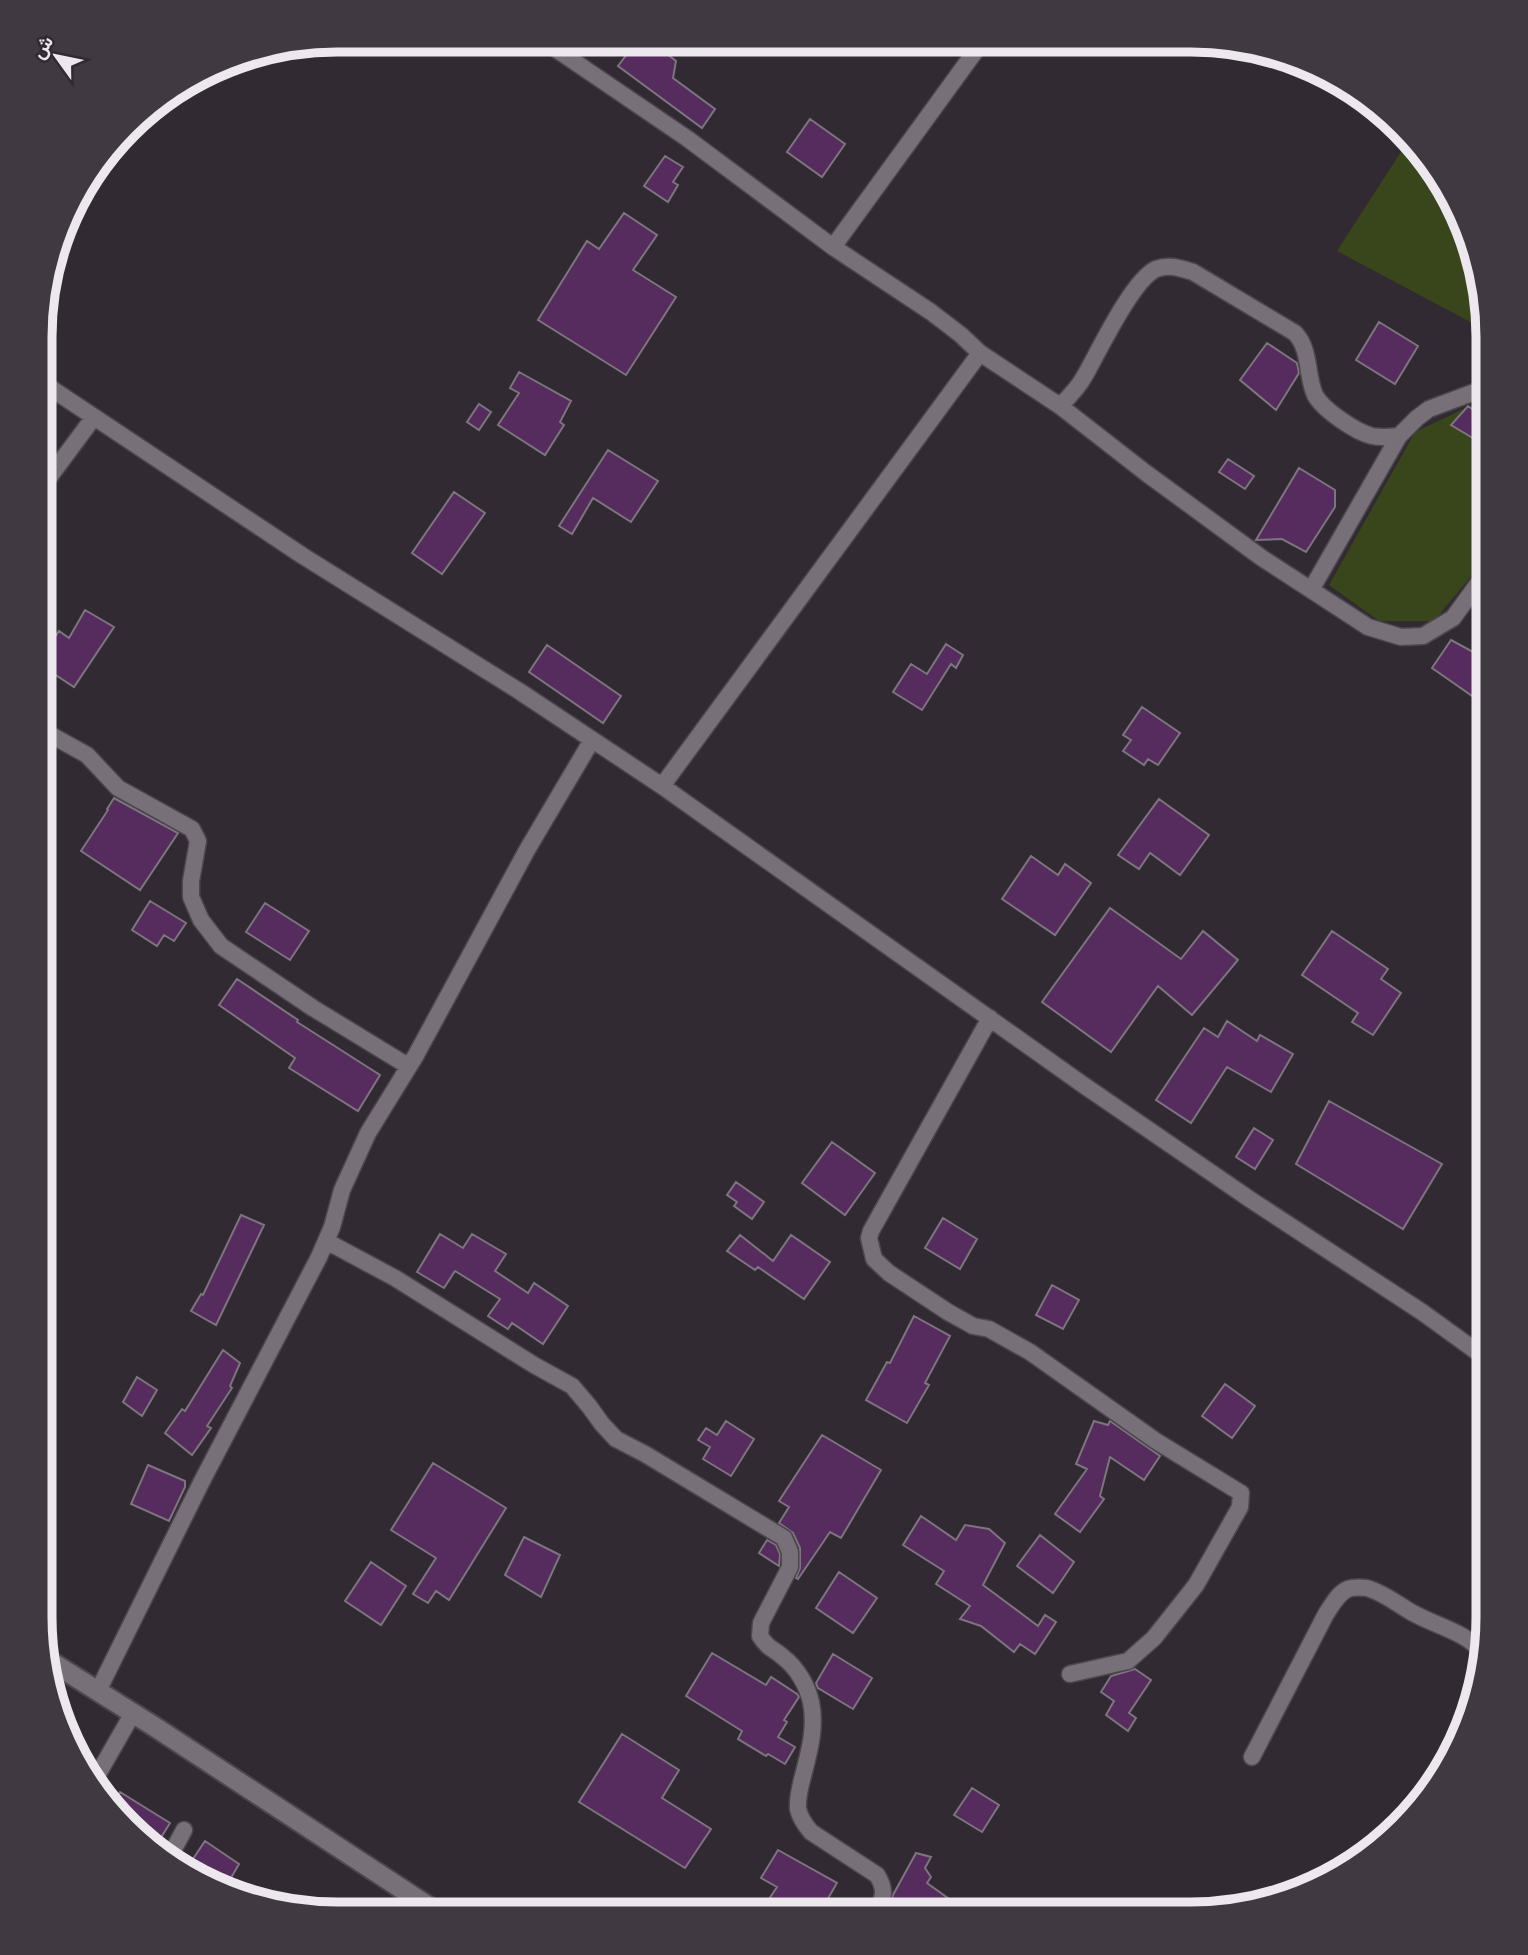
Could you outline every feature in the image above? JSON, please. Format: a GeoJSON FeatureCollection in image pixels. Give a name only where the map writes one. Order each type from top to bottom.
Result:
{"type":"FeatureCollection","features":[{"type":"Feature","properties":{"kind":"street"},"geometry":{"type":"LineString","coordinates":[[560,52],[688,139],[834,247],[931,312],[980,353],[1060,406],[1262,558],[1368,627],[1401,637],[1423,636],[1452,618],[1476,586]]}},
{"type":"Feature","properties":{"kind":"street"},"geometry":{"type":"LineString","coordinates":[[834,247],[975,52]]}},
{"type":"Feature","properties":{"kind":"street"},"geometry":{"type":"LineString","coordinates":[[1060,406],[1083,379],[1114,321],[1144,279],[1154,270],[1166,266],[1179,267],[1193,272],[1295,333],[1304,348],[1315,394],[1331,412],[1362,432],[1374,436],[1399,436]]}},
{"type":"Feature","properties":{"kind":"street"},"geometry":{"type":"LineString","coordinates":[[662,786],[980,353]]}},
{"type":"Feature","properties":{"kind":"street"},"geometry":{"type":"LineString","coordinates":[[52,389],[303,555],[520,691],[662,786],[1228,1184],[1422,1312],[1476,1351]]}},
{"type":"Feature","properties":{"kind":"street"},"geometry":{"type":"LineString","coordinates":[[1311,590],[1399,436],[1429,409],[1476,391]]}},
{"type":"Feature","properties":{"kind":"street"},"geometry":{"type":"LineString","coordinates":[[52,475],[94,417]]}},
{"type":"Feature","properties":{"kind":"street"},"geometry":{"type":"LineString","coordinates":[[52,736],[87,755],[118,788],[192,829],[198,841],[191,897],[201,920],[221,946],[313,1008],[408,1066]]}},
{"type":"Feature","properties":{"kind":"street"},"geometry":{"type":"LineString","coordinates":[[97,1691],[202,1480],[319,1257],[332,1227],[342,1190],[368,1133],[592,740]]}},
{"type":"Feature","properties":{"kind":"street"},"geometry":{"type":"LineString","coordinates":[[990,1018],[871,1231],[869,1238],[874,1259],[889,1273],[948,1312],[973,1326],[989,1329],[1030,1352],[1156,1441],[1241,1493],[1240,1507],[1196,1585],[1154,1637],[1128,1661],[1070,1674]]}},
{"type":"Feature","properties":{"kind":"street"},"geometry":{"type":"LineString","coordinates":[[326,1241],[395,1278],[572,1386],[616,1439],[785,1538],[790,1552],[790,1567],[761,1623],[760,1636],[768,1647],[782,1656],[801,1676],[811,1701],[813,1725],[810,1750],[798,1794],[798,1811],[811,1832],[877,1875],[883,1885],[881,1902]]}},
{"type":"Feature","properties":{"kind":"street"},"geometry":{"type":"LineString","coordinates":[[1252,1756],[1326,1614],[1337,1598],[1348,1589],[1367,1587],[1433,1623],[1453,1629],[1474,1644]]}},
{"type":"Feature","properties":{"kind":"street"},"geometry":{"type":"LineString","coordinates":[[58,1672],[133,1713],[422,1902]]}},
{"type":"Feature","properties":{"kind":"street"},"geometry":{"type":"LineString","coordinates":[[98,1773],[133,1713]]}},
{"type":"Feature","properties":{"kind":"street"},"geometry":{"type":"LineString","coordinates":[[173,1851],[184,1830]]}},
{"type":"Feature","properties":{"kind":"green space"},"geometry":{"type":"Polygon","coordinates":[[[1404,148],[1428,179],[1454,228],[1466,263],[1475,325],[1337,251],[1404,148]]]}},
{"type":"Feature","properties":{"kind":"green space"},"geometry":{"type":"Polygon","coordinates":[[[1474,404],[1476,406],[1476,570],[1434,621],[1379,621],[1329,585],[1415,432],[1474,404]]]}},
{"type":"Feature","properties":{"kind":"building"},"geometry":{"type":"Polygon","coordinates":[[[629,52],[664,52],[676,61],[673,78],[715,109],[702,128],[618,66],[629,52]]]}},
{"type":"Feature","properties":{"kind":"building"},"geometry":{"type":"Polygon","coordinates":[[[810,119],[845,144],[822,177],[787,152],[810,119]]]}},
{"type":"Feature","properties":{"kind":"building"},"geometry":{"type":"Polygon","coordinates":[[[665,156],[683,167],[673,182],[678,185],[668,202],[644,186],[665,156]]]}},
{"type":"Feature","properties":{"kind":"building"},"geometry":{"type":"Polygon","coordinates":[[[624,213],[657,235],[633,270],[676,297],[626,375],[538,320],[587,241],[599,249],[624,213]]]}},
{"type":"Feature","properties":{"kind":"building"},"geometry":{"type":"Polygon","coordinates":[[[1379,322],[1418,346],[1395,384],[1356,360],[1379,322]]]}},
{"type":"Feature","properties":{"kind":"building"},"geometry":{"type":"Polygon","coordinates":[[[1267,343],[1297,363],[1299,373],[1276,410],[1240,380],[1267,343]]]}},
{"type":"Feature","properties":{"kind":"building"},"geometry":{"type":"Polygon","coordinates":[[[519,372],[571,401],[560,422],[564,425],[545,455],[498,425],[519,393],[510,388],[519,372]]]}},
{"type":"Feature","properties":{"kind":"building"},"geometry":{"type":"Polygon","coordinates":[[[479,404],[491,412],[479,430],[467,422],[479,404]]]}},
{"type":"Feature","properties":{"kind":"building"},"geometry":{"type":"Polygon","coordinates":[[[1468,406],[1476,412],[1476,440],[1451,425],[1468,406]]]}},
{"type":"Feature","properties":{"kind":"building"},"geometry":{"type":"Polygon","coordinates":[[[608,450],[658,481],[631,522],[593,498],[572,534],[559,526],[608,450]]]}},
{"type":"Feature","properties":{"kind":"building"},"geometry":{"type":"Polygon","coordinates":[[[1228,459],[1254,476],[1245,489],[1219,472],[1228,459]]]}},
{"type":"Feature","properties":{"kind":"building"},"geometry":{"type":"Polygon","coordinates":[[[1299,468],[1335,490],[1335,507],[1306,552],[1282,539],[1256,540],[1299,468]]]}},
{"type":"Feature","properties":{"kind":"building"},"geometry":{"type":"Polygon","coordinates":[[[454,492],[485,513],[442,574],[412,553],[454,492]]]}},
{"type":"Feature","properties":{"kind":"building"},"geometry":{"type":"Polygon","coordinates":[[[85,610],[114,627],[74,687],[52,673],[52,641],[59,631],[69,638],[85,610]]]}},
{"type":"Feature","properties":{"kind":"building"},"geometry":{"type":"Polygon","coordinates":[[[1451,640],[1476,654],[1476,699],[1432,668],[1451,640]]]}},
{"type":"Feature","properties":{"kind":"building"},"geometry":{"type":"Polygon","coordinates":[[[946,644],[963,655],[956,668],[951,664],[922,710],[893,692],[911,664],[927,674],[946,644]]]}},
{"type":"Feature","properties":{"kind":"building"},"geometry":{"type":"Polygon","coordinates":[[[547,645],[621,696],[603,723],[529,672],[547,645]]]}},
{"type":"Feature","properties":{"kind":"building"},"geometry":{"type":"Polygon","coordinates":[[[1142,707],[1180,733],[1158,765],[1148,759],[1144,765],[1123,751],[1131,740],[1123,735],[1142,707]]]}},
{"type":"Feature","properties":{"kind":"building"},"geometry":{"type":"Polygon","coordinates":[[[114,798],[178,833],[140,890],[81,851],[114,798]]]}},
{"type":"Feature","properties":{"kind":"building"},"geometry":{"type":"Polygon","coordinates":[[[1159,799],[1209,835],[1180,875],[1150,853],[1139,869],[1118,855],[1159,799]]]}},
{"type":"Feature","properties":{"kind":"building"},"geometry":{"type":"Polygon","coordinates":[[[1031,856],[1058,875],[1065,864],[1091,883],[1055,935],[1002,899],[1031,856]]]}},
{"type":"Feature","properties":{"kind":"building"},"geometry":{"type":"Polygon","coordinates":[[[150,901],[186,923],[174,941],[164,935],[157,946],[132,930],[150,901]]]}},
{"type":"Feature","properties":{"kind":"building"},"geometry":{"type":"Polygon","coordinates":[[[265,903],[309,931],[290,960],[246,932],[265,903]]]}},
{"type":"Feature","properties":{"kind":"building"},"geometry":{"type":"Polygon","coordinates":[[[1110,908],[1181,959],[1203,931],[1238,960],[1192,1015],[1158,986],[1111,1052],[1042,1002],[1110,908]]]}},
{"type":"Feature","properties":{"kind":"building"},"geometry":{"type":"Polygon","coordinates":[[[1332,931],[1388,969],[1381,979],[1401,993],[1373,1035],[1352,1022],[1358,1013],[1302,975],[1332,931]]]}},
{"type":"Feature","properties":{"kind":"building"},"geometry":{"type":"Polygon","coordinates":[[[237,979],[298,1020],[297,1022],[380,1075],[358,1111],[289,1068],[295,1058],[219,1005],[237,979]]]}},
{"type":"Feature","properties":{"kind":"building"},"geometry":{"type":"Polygon","coordinates":[[[1227,1021],[1257,1041],[1260,1035],[1293,1054],[1271,1092],[1227,1067],[1191,1123],[1156,1100],[1204,1028],[1218,1037],[1227,1021]]]}},
{"type":"Feature","properties":{"kind":"building"},"geometry":{"type":"Polygon","coordinates":[[[1329,1101],[1442,1164],[1403,1229],[1296,1164],[1329,1101]]]}},
{"type":"Feature","properties":{"kind":"building"},"geometry":{"type":"Polygon","coordinates":[[[1254,1128],[1273,1140],[1255,1169],[1236,1157],[1254,1128]]]}},
{"type":"Feature","properties":{"kind":"building"},"geometry":{"type":"Polygon","coordinates":[[[832,1142],[875,1173],[845,1215],[802,1183],[832,1142]]]}},
{"type":"Feature","properties":{"kind":"building"},"geometry":{"type":"Polygon","coordinates":[[[736,1182],[764,1202],[752,1219],[734,1206],[737,1202],[727,1195],[736,1182]]]}},
{"type":"Feature","properties":{"kind":"building"},"geometry":{"type":"Polygon","coordinates":[[[241,1215],[264,1225],[216,1325],[191,1311],[201,1294],[203,1295],[241,1215]]]}},
{"type":"Feature","properties":{"kind":"building"},"geometry":{"type":"Polygon","coordinates":[[[943,1218],[977,1239],[960,1269],[925,1248],[943,1218]]]}},
{"type":"Feature","properties":{"kind":"building"},"geometry":{"type":"Polygon","coordinates":[[[440,1234],[463,1248],[472,1234],[506,1254],[495,1271],[528,1293],[534,1283],[568,1306],[543,1344],[512,1323],[508,1329],[488,1316],[500,1299],[455,1271],[444,1288],[417,1272],[440,1234]]]}},
{"type":"Feature","properties":{"kind":"building"},"geometry":{"type":"Polygon","coordinates":[[[740,1235],[773,1261],[791,1235],[830,1262],[804,1299],[758,1267],[755,1270],[727,1251],[740,1235]]]}},
{"type":"Feature","properties":{"kind":"building"},"geometry":{"type":"Polygon","coordinates":[[[1052,1285],[1079,1300],[1063,1329],[1036,1315],[1052,1285]]]}},
{"type":"Feature","properties":{"kind":"building"},"geometry":{"type":"Polygon","coordinates":[[[914,1316],[950,1336],[925,1383],[929,1385],[907,1423],[866,1400],[887,1362],[890,1363],[914,1316]]]}},
{"type":"Feature","properties":{"kind":"building"},"geometry":{"type":"Polygon","coordinates":[[[223,1350],[240,1363],[230,1386],[232,1388],[207,1426],[211,1428],[192,1455],[165,1433],[182,1409],[185,1411],[223,1350]]]}},
{"type":"Feature","properties":{"kind":"building"},"geometry":{"type":"Polygon","coordinates":[[[137,1377],[157,1390],[142,1416],[123,1402],[137,1377]]]}},
{"type":"Feature","properties":{"kind":"building"},"geometry":{"type":"Polygon","coordinates":[[[1225,1384],[1255,1406],[1232,1438],[1202,1416],[1225,1384]]]}},
{"type":"Feature","properties":{"kind":"building"},"geometry":{"type":"Polygon","coordinates":[[[726,1421],[754,1439],[731,1476],[703,1459],[710,1447],[698,1440],[706,1428],[717,1435],[726,1421]]]}},
{"type":"Feature","properties":{"kind":"building"},"geometry":{"type":"Polygon","coordinates":[[[1094,1421],[1108,1425],[1110,1421],[1160,1456],[1144,1480],[1110,1457],[1100,1496],[1104,1499],[1080,1532],[1055,1514],[1087,1469],[1076,1464],[1094,1421]]]}},
{"type":"Feature","properties":{"kind":"building"},"geometry":{"type":"Polygon","coordinates":[[[822,1435],[881,1470],[841,1538],[830,1532],[798,1579],[800,1548],[793,1533],[779,1523],[789,1507],[779,1501],[822,1435]]]}},
{"type":"Feature","properties":{"kind":"building"},"geometry":{"type":"Polygon","coordinates":[[[433,1463],[506,1508],[449,1600],[436,1591],[428,1603],[413,1594],[436,1558],[391,1530],[433,1463]]]}},
{"type":"Feature","properties":{"kind":"building"},"geometry":{"type":"Polygon","coordinates":[[[148,1465],[185,1481],[185,1487],[169,1521],[131,1504],[148,1465]]]}},
{"type":"Feature","properties":{"kind":"building"},"geometry":{"type":"Polygon","coordinates":[[[921,1516],[956,1540],[965,1525],[989,1529],[1005,1543],[983,1585],[1038,1626],[1045,1615],[1056,1622],[1035,1654],[1020,1644],[1014,1652],[981,1626],[960,1619],[970,1606],[936,1584],[944,1571],[903,1545],[921,1516]]]}},
{"type":"Feature","properties":{"kind":"building"},"geometry":{"type":"Polygon","coordinates":[[[1040,1535],[1074,1562],[1053,1593],[1017,1566],[1040,1535]]]}},
{"type":"Feature","properties":{"kind":"building"},"geometry":{"type":"Polygon","coordinates":[[[524,1537],[560,1555],[541,1597],[505,1575],[524,1537]]]}},
{"type":"Feature","properties":{"kind":"building"},"geometry":{"type":"Polygon","coordinates":[[[767,1540],[776,1545],[780,1554],[779,1566],[759,1553],[767,1540]]]}},
{"type":"Feature","properties":{"kind":"building"},"geometry":{"type":"Polygon","coordinates":[[[371,1562],[406,1586],[381,1625],[345,1601],[371,1562]]]}},
{"type":"Feature","properties":{"kind":"building"},"geometry":{"type":"Polygon","coordinates":[[[839,1572],[877,1598],[853,1633],[816,1608],[839,1572]]]}},
{"type":"Feature","properties":{"kind":"building"},"geometry":{"type":"Polygon","coordinates":[[[712,1653],[766,1685],[771,1677],[799,1697],[784,1720],[787,1722],[778,1737],[795,1747],[785,1764],[738,1739],[742,1731],[686,1696],[712,1653]]]}},
{"type":"Feature","properties":{"kind":"building"},"geometry":{"type":"Polygon","coordinates":[[[833,1654],[872,1678],[853,1709],[818,1688],[816,1683],[833,1654]]]}},
{"type":"Feature","properties":{"kind":"building"},"geometry":{"type":"Polygon","coordinates":[[[1135,1669],[1151,1680],[1129,1713],[1136,1718],[1128,1731],[1106,1715],[1114,1701],[1101,1692],[1111,1676],[1135,1669]]]}},
{"type":"Feature","properties":{"kind":"building"},"geometry":{"type":"Polygon","coordinates":[[[622,1734],[679,1770],[662,1798],[711,1829],[685,1868],[579,1802],[622,1734]]]}},
{"type":"Feature","properties":{"kind":"building"},"geometry":{"type":"Polygon","coordinates":[[[972,1788],[999,1805],[982,1832],[954,1815],[972,1788]]]}},
{"type":"Feature","properties":{"kind":"building"},"geometry":{"type":"Polygon","coordinates":[[[120,1792],[170,1823],[159,1840],[149,1832],[116,1797],[120,1792]]]}},
{"type":"Feature","properties":{"kind":"building"},"geometry":{"type":"Polygon","coordinates":[[[205,1841],[239,1864],[229,1881],[191,1862],[205,1841]]]}},
{"type":"Feature","properties":{"kind":"building"},"geometry":{"type":"Polygon","coordinates":[[[778,1850],[837,1883],[826,1902],[767,1902],[777,1887],[761,1878],[778,1850]]]}},
{"type":"Feature","properties":{"kind":"building"},"geometry":{"type":"Polygon","coordinates":[[[916,1853],[931,1857],[925,1868],[931,1877],[927,1883],[953,1902],[891,1902],[916,1853]]]}}]}
